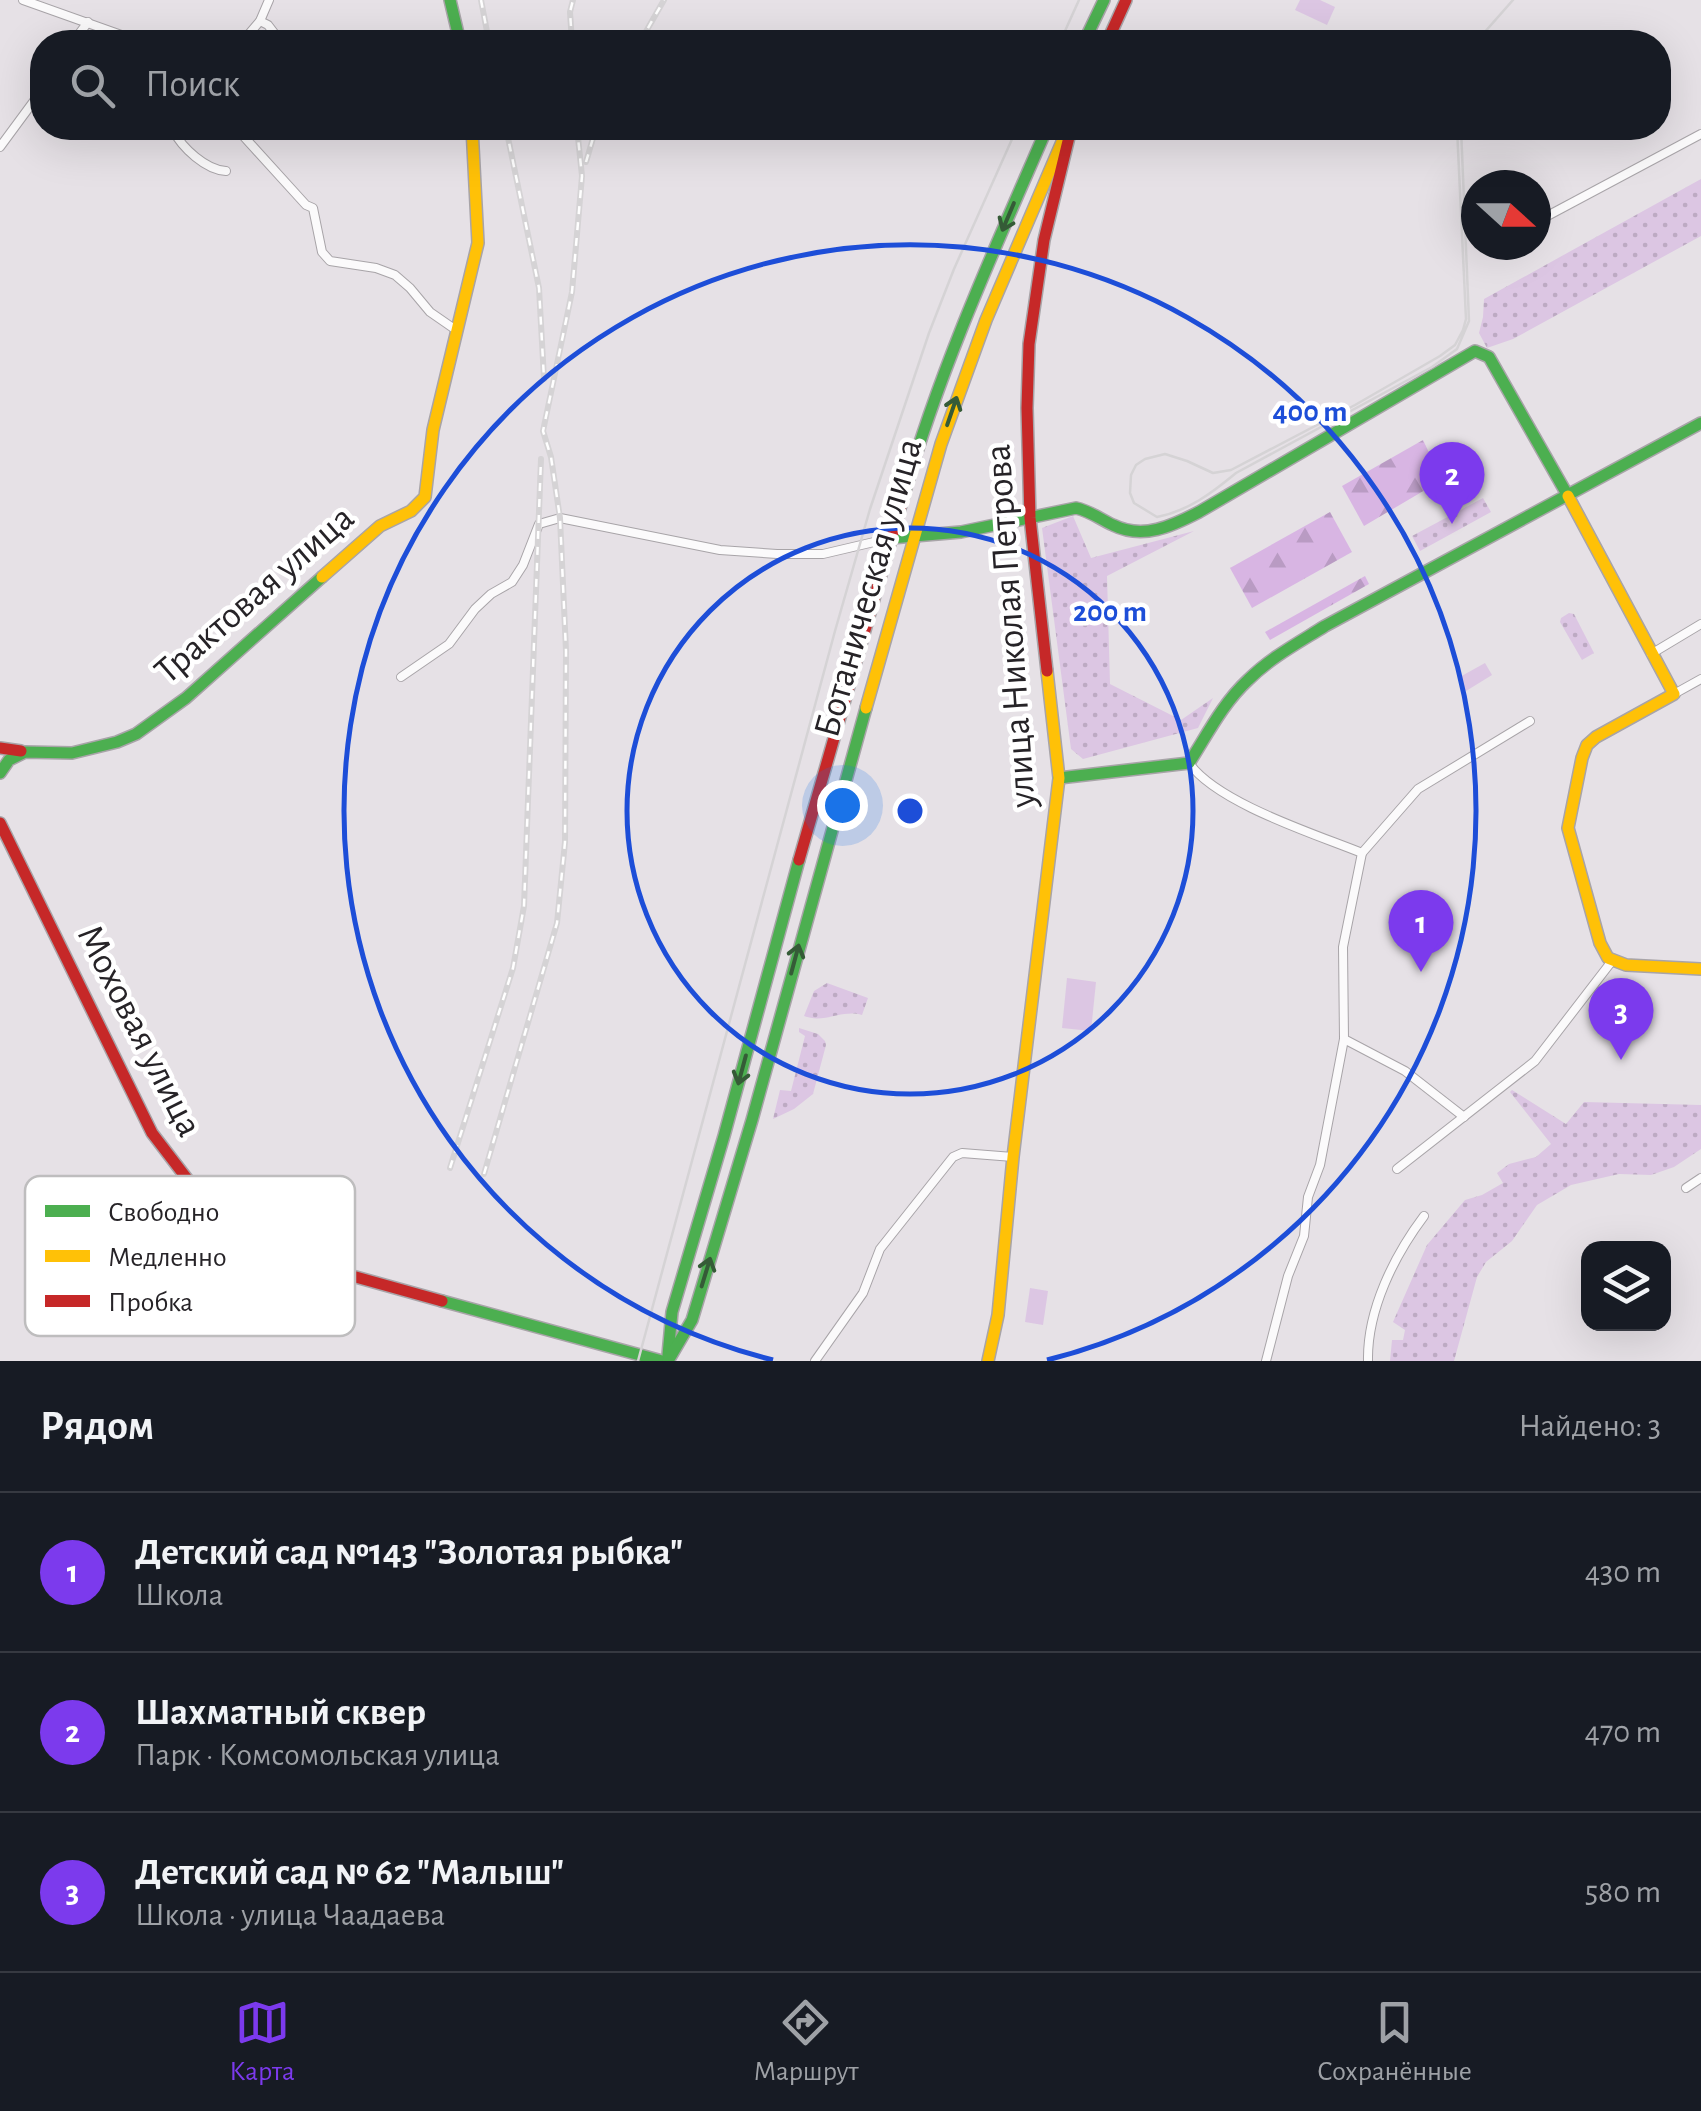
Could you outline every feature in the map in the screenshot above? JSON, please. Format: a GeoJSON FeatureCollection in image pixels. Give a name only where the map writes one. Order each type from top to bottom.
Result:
{"type":"FeatureCollection","features":[{"type":"Feature","properties":{"kind":"main road"},"geometry":{"type":"LineString","coordinates":[[450,0],[457,30]]}},
{"type":"Feature","properties":{"kind":"main road"},"geometry":{"type":"LineString","coordinates":[[1090,30],[1104,0]]}},
{"type":"Feature","properties":{"kind":"main road"},"geometry":{"type":"LineString","coordinates":[[1112,30],[1126,0]]}},
{"type":"Feature","properties":{"kind":"main road","name":"Трактовая улица"},"geometry":{"type":"LineString","coordinates":[[25,752],[72,753],[136,734],[186,698],[380,526],[420,504],[425,497],[434,430],[478,243],[473,140]]}},
{"type":"Feature","properties":{"kind":"main road","name":"Ботаническая улица"},"geometry":{"type":"LineString","coordinates":[[666,1361],[692,1320],[913,538],[962,382],[1063,140]]}},
{"type":"Feature","properties":{"kind":"main road","name":"улица Николая Петрова"},"geometry":{"type":"LineString","coordinates":[[988,1361],[998,1315],[1012,1157],[1059,778],[1030,518],[1027,408],[1029,344],[1044,240],[1066,140]]}},
{"type":"Feature","properties":{"kind":"main road"},"geometry":{"type":"LineString","coordinates":[[1041,141],[1059,149]]}},
{"type":"Feature","properties":{"kind":"main road","name":"Ботаническая улица"},"geometry":{"type":"LineString","coordinates":[[666,1361],[672,1312],[940,378],[1041,141]]}},
{"type":"Feature","properties":{"kind":"main road"},"geometry":{"type":"LineString","coordinates":[[892,538],[913,538],[1082,508],[1118,528],[1151,532],[1199,512],[1475,351],[1489,357],[1674,694],[1596,737],[1587,745],[1582,758],[1568,828],[1600,943],[1612,961],[1701,970]]}},
{"type":"Feature","properties":{"kind":"main road"},"geometry":{"type":"LineString","coordinates":[[1059,778],[1189,763],[1230,699],[1272,659],[1701,423]]}},
{"type":"Feature","properties":{"kind":"main road"},"geometry":{"type":"LineString","coordinates":[[0,748],[25,752]]}},
{"type":"Feature","properties":{"kind":"main road"},"geometry":{"type":"LineString","coordinates":[[0,773],[9,760],[25,752]]}},
{"type":"Feature","properties":{"kind":"main road","name":"Моховая улица"},"geometry":{"type":"LineString","coordinates":[[0,823],[152,1133],[185,1176]]}},
{"type":"Feature","properties":{"kind":"main road","name":"Моховая улица"},"geometry":{"type":"LineString","coordinates":[[355,1277],[666,1361]]}},
{"type":"Feature","properties":{"kind":"street"},"geometry":{"type":"LineString","coordinates":[[23,0],[109,30]]}},
{"type":"Feature","properties":{"kind":"street"},"geometry":{"type":"LineString","coordinates":[[252,30],[269,0]]}},
{"type":"Feature","properties":{"kind":"street"},"geometry":{"type":"LineString","coordinates":[[260,20],[272,30]]}},
{"type":"Feature","properties":{"kind":"street"},"geometry":{"type":"LineString","coordinates":[[82,30],[88,22]]}},
{"type":"Feature","properties":{"kind":"street"},"geometry":{"type":"LineString","coordinates":[[0,147],[30,106]]}},
{"type":"Feature","properties":{"kind":"street"},"geometry":{"type":"LineString","coordinates":[[1551,214],[1701,134]]}},
{"type":"Feature","properties":{"kind":"street"},"geometry":{"type":"LineString","coordinates":[[178,140],[212,170],[226,172]]}},
{"type":"Feature","properties":{"kind":"street"},"geometry":{"type":"LineString","coordinates":[[247,140],[313,208],[322,252],[330,260],[395,275],[430,312],[456,330]]}},
{"type":"Feature","properties":{"kind":"street"},"geometry":{"type":"LineString","coordinates":[[401,677],[449,644],[490,594],[512,582],[539,524],[560,518],[720,550],[777,554],[822,554],[892,538]]}},
{"type":"Feature","properties":{"kind":"street"},"geometry":{"type":"LineString","coordinates":[[1652,654],[1701,624]]}},
{"type":"Feature","properties":{"kind":"street"},"geometry":{"type":"LineString","coordinates":[[1674,694],[1701,679]]}},
{"type":"Feature","properties":{"kind":"street"},"geometry":{"type":"LineString","coordinates":[[1266,1361],[1304,1236],[1308,1197],[1320,1165],[1344,1040],[1343,947],[1362,853],[1418,788],[1530,721]]}},
{"type":"Feature","properties":{"kind":"street"},"geometry":{"type":"LineString","coordinates":[[1189,763],[1207,782],[1257,811],[1362,853]]}},
{"type":"Feature","properties":{"kind":"street"},"geometry":{"type":"LineString","coordinates":[[1397,1169],[1535,1060],[1612,961]]}},
{"type":"Feature","properties":{"kind":"street"},"geometry":{"type":"LineString","coordinates":[[1344,1040],[1405,1070],[1464,1118]]}},
{"type":"Feature","properties":{"kind":"street"},"geometry":{"type":"LineString","coordinates":[[815,1361],[863,1293],[880,1249],[953,1157],[962,1153],[1012,1157]]}},
{"type":"Feature","properties":{"kind":"street"},"geometry":{"type":"LineString","coordinates":[[1686,1188],[1701,1178]]}},
{"type":"Feature","properties":{"kind":"street"},"geometry":{"type":"LineString","coordinates":[[1368,1361],[1374,1318],[1383,1290],[1410,1234],[1424,1216]]}},
{"type":"Feature","properties":{"kind":"shaded area"},"geometry":{"type":"Polygon","coordinates":[[[1300,0],[1320,0],[1335,7],[1327,25],[1295,10],[1300,0]]]}},
{"type":"Feature","properties":{"kind":"shaded area"},"geometry":{"type":"Polygon","coordinates":[[[1701,179],[1701,236],[1513,339],[1487,348],[1479,333],[1484,299],[1701,179]]]}},
{"type":"Feature","properties":{"kind":"shaded area"},"geometry":{"type":"Polygon","coordinates":[[[1483,498],[1491,512],[1420,551],[1412,536],[1483,498]]]}},
{"type":"Feature","properties":{"kind":"shaded area"},"geometry":{"type":"Polygon","coordinates":[[[1073,516],[1091,558],[1194,531],[1107,576],[1110,684],[1181,720],[1213,698],[1198,728],[1083,759],[1071,749],[1042,528],[1073,516]]]}},
{"type":"Feature","properties":{"kind":"shaded area"},"geometry":{"type":"Polygon","coordinates":[[[1569,613],[1574,614],[1594,653],[1582,660],[1560,622],[1569,613]]]}},
{"type":"Feature","properties":{"kind":"shaded area"},"geometry":{"type":"Polygon","coordinates":[[[1485,663],[1492,675],[1466,691],[1458,678],[1485,663]]]}},
{"type":"Feature","properties":{"kind":"shaded area"},"geometry":{"type":"Polygon","coordinates":[[[1067,978],[1096,982],[1091,1031],[1062,1028],[1067,978]]]}},
{"type":"Feature","properties":{"kind":"shaded area"},"geometry":{"type":"Polygon","coordinates":[[[827,983],[868,998],[862,1015],[804,1016],[814,991],[827,983]]]}},
{"type":"Feature","properties":{"kind":"shaded area"},"geometry":{"type":"Polygon","coordinates":[[[799,1028],[818,1034],[826,1045],[813,1094],[773,1119],[780,1090],[791,1091],[805,1036],[799,1028]]]}},
{"type":"Feature","properties":{"kind":"shaded area"},"geometry":{"type":"Polygon","coordinates":[[[1512,1090],[1566,1124],[1584,1102],[1701,1105],[1701,1149],[1674,1167],[1651,1175],[1619,1174],[1571,1185],[1537,1205],[1512,1241],[1486,1262],[1477,1277],[1454,1361],[1390,1361],[1392,1340],[1403,1340],[1405,1330],[1393,1322],[1427,1245],[1465,1200],[1503,1183],[1497,1173],[1509,1164],[1536,1157],[1551,1144],[1512,1090]]]}},
{"type":"Feature","properties":{"kind":"shaded area"},"geometry":{"type":"Polygon","coordinates":[[[1030,1288],[1048,1291],[1043,1325],[1025,1322],[1030,1288]]]}},
{"type":"Feature","properties":{"kind":"green space"},"geometry":{"type":"Polygon","coordinates":[[[1423,440],[1442,480],[1364,526],[1342,486],[1423,440]]]}},
{"type":"Feature","properties":{"kind":"green space"},"geometry":{"type":"Polygon","coordinates":[[[1330,512],[1352,552],[1252,608],[1230,568],[1330,512]]]}},
{"type":"Feature","properties":{"kind":"green space"},"geometry":{"type":"Polygon","coordinates":[[[1365,576],[1369,584],[1270,640],[1265,632],[1365,576]]]}},
{"type":"Feature","properties":{"kind":"tram line"},"geometry":{"type":"LineString","coordinates":[[1065,30],[1079,0]]}},
{"type":"Feature","properties":{"kind":"tram line"},"geometry":{"type":"LineString","coordinates":[[1487,30],[1513,0]]}},
{"type":"Feature","properties":{"kind":"tram line"},"geometry":{"type":"LineString","coordinates":[[638,1361],[870,509],[929,333],[1012,140]]}},
{"type":"Feature","properties":{"kind":"tram line"},"geometry":{"type":"LineString","coordinates":[[1458,140],[1466,319],[1455,345],[1355,405],[1231,470],[1213,473],[1165,454],[1145,459],[1131,475],[1134,503],[1157,517],[1189,506],[1236,473],[1432,367],[1457,349],[1469,321],[1461,140]]}},
{"type":"Feature","properties":{"kind":"railway"},"geometry":{"type":"LineString","coordinates":[[481,0],[487,30]]}},
{"type":"Feature","properties":{"kind":"railway"},"geometry":{"type":"LineString","coordinates":[[571,30],[573,0]]}},
{"type":"Feature","properties":{"kind":"railway"},"geometry":{"type":"LineString","coordinates":[[647,30],[664,0]]}},
{"type":"Feature","properties":{"kind":"railway"},"geometry":{"type":"LineString","coordinates":[[508,140],[539,288],[544,379]]}},
{"type":"Feature","properties":{"kind":"railway"},"geometry":{"type":"LineString","coordinates":[[484,1174],[557,923],[565,842],[566,651],[560,518],[543,431],[572,292],[582,176],[578,140]]}},
{"type":"Feature","properties":{"kind":"railway"},"geometry":{"type":"LineString","coordinates":[[586,162],[592,140]]}},
{"type":"Feature","properties":{"kind":"railway"},"geometry":{"type":"LineString","coordinates":[[450,1168],[513,968],[524,906],[541,459]]}},
{"type":"Feature","properties":{"kind":"traffic: fast"},"geometry":{"type":"LineString","coordinates":[[450,0],[457,30]]}},
{"type":"Feature","properties":{"kind":"traffic: fast"},"geometry":{"type":"LineString","coordinates":[[1090,30],[1104,0]]}},
{"type":"Feature","properties":{"kind":"traffic: fast"},"geometry":{"type":"LineString","coordinates":[[905,491],[952,353],[1042,140]]}},
{"type":"Feature","properties":{"kind":"traffic: fast"},"geometry":{"type":"LineString","coordinates":[[891,538],[961,532],[1076,508],[1124,529],[1146,531],[1168,526],[1199,512],[1475,351],[1489,357],[1568,496]]}},
{"type":"Feature","properties":{"kind":"traffic: fast"},"geometry":{"type":"LineString","coordinates":[[1059,778],[1189,763],[1239,689],[1285,651],[1701,423]]}},
{"type":"Feature","properties":{"kind":"traffic: fast"},"geometry":{"type":"LineString","coordinates":[[0,773],[9,760],[25,752],[72,753],[136,734],[186,698],[322,577]]}},
{"type":"Feature","properties":{"kind":"traffic: fast"},"geometry":{"type":"LineString","coordinates":[[668,1361],[692,1320],[752,1120],[866,708]]}},
{"type":"Feature","properties":{"kind":"traffic: fast"},"geometry":{"type":"LineString","coordinates":[[668,1355],[672,1312],[799,860]]}},
{"type":"Feature","properties":{"kind":"traffic: fast"},"geometry":{"type":"LineString","coordinates":[[442,1301],[662,1361]]}},
{"type":"Feature","properties":{"kind":"traffic: slow"},"geometry":{"type":"LineString","coordinates":[[322,577],[380,526],[411,511],[425,497],[433,430],[478,243],[473,140]]}},
{"type":"Feature","properties":{"kind":"traffic: slow"},"geometry":{"type":"LineString","coordinates":[[866,708],[941,444],[986,320],[1063,140]]}},
{"type":"Feature","properties":{"kind":"traffic: slow"},"geometry":{"type":"LineString","coordinates":[[1568,496],[1674,694],[1596,737],[1587,745],[1582,758],[1568,828],[1600,943],[1608,958],[1626,965],[1701,969]]}},
{"type":"Feature","properties":{"kind":"traffic: slow"},"geometry":{"type":"LineString","coordinates":[[988,1361],[998,1315],[1059,778],[1047,671]]}},
{"type":"Feature","properties":{"kind":"traffic: jam"},"geometry":{"type":"LineString","coordinates":[[1112,30],[1126,0]]}},
{"type":"Feature","properties":{"kind":"traffic: jam"},"geometry":{"type":"LineString","coordinates":[[1047,671],[1030,518],[1029,344],[1044,240],[1068,140]]}},
{"type":"Feature","properties":{"kind":"traffic: jam"},"geometry":{"type":"LineString","coordinates":[[799,860],[905,491]]}},
{"type":"Feature","properties":{"kind":"traffic: jam"},"geometry":{"type":"LineString","coordinates":[[0,748],[21,751]]}},
{"type":"Feature","properties":{"kind":"traffic: jam"},"geometry":{"type":"LineString","coordinates":[[0,823],[152,1133],[185,1176]]}},
{"type":"Feature","properties":{"kind":"traffic: jam"},"geometry":{"type":"LineString","coordinates":[[355,1277],[442,1301]]}},
{"type":"Feature","properties":{"kind":"place","name":"Шахматный сквер"},"geometry":{"type":"Point","coordinates":[1452,524]}},
{"type":"Feature","properties":{"kind":"place","name":"Детский сад №143 \"Золотая рыбка\""},"geometry":{"type":"Point","coordinates":[1421,972]}},
{"type":"Feature","properties":{"kind":"place","name":"Детский сад № 62 \"Малыш\""},"geometry":{"type":"Point","coordinates":[1621,1060]}}]}
